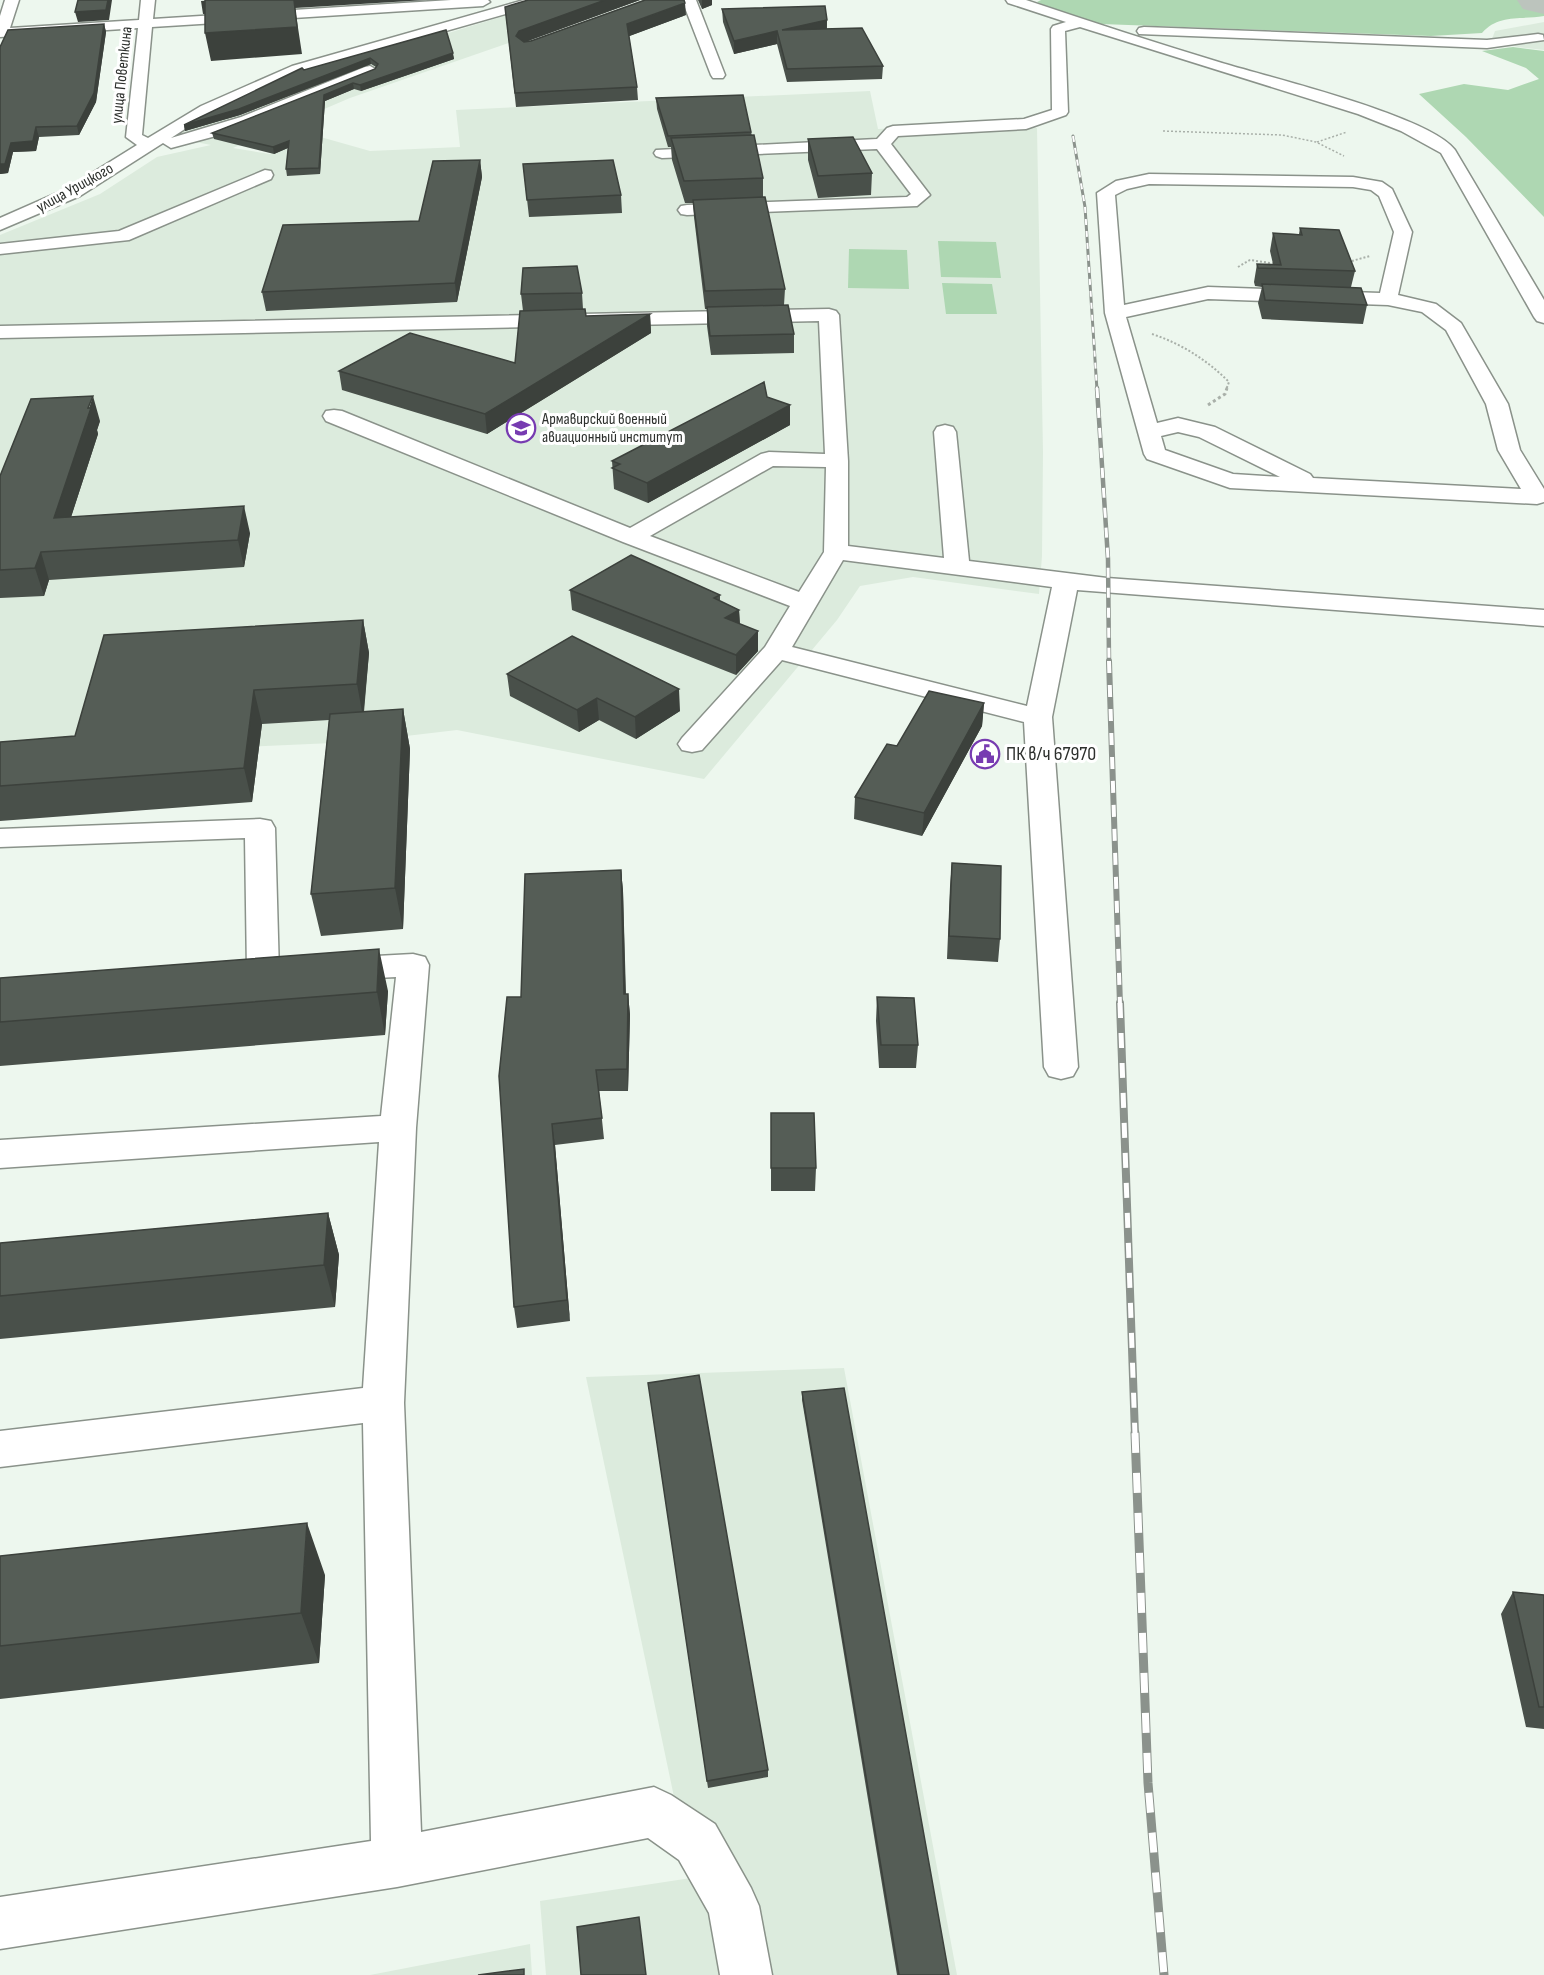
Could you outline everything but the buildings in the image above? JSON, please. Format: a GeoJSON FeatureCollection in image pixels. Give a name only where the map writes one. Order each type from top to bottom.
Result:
{"type":"FeatureCollection","features":[{"type":"Feature","properties":{"kind":"street"},"geometry":{"type":"LineString","coordinates":[[12,0],[1,33],[146,24],[332,6],[506,0]]}},
{"type":"Feature","properties":{"kind":"street"},"geometry":{"type":"LineString","coordinates":[[148,0],[156,0]]}},
{"type":"Feature","properties":{"kind":"street","name":"улица Поветкина"},"geometry":{"type":"LineString","coordinates":[[148,0],[134,137],[148,145]]}},
{"type":"Feature","properties":{"kind":"street"},"geometry":{"type":"LineString","coordinates":[[689,0],[718,75]]}},
{"type":"Feature","properties":{"kind":"street"},"geometry":{"type":"LineString","coordinates":[[1013,0],[1100,30],[1355,109],[1425,135],[1447,150],[1544,317]]}},
{"type":"Feature","properties":{"kind":"street","name":"улица Урицкого"},"geometry":{"type":"LineString","coordinates":[[0,225],[74,192],[206,109],[297,69],[530,3]]}},
{"type":"Feature","properties":{"kind":"street"},"geometry":{"type":"LineString","coordinates":[[662,153],[882,144],[893,131],[1026,124],[1060,112],[1058,29],[1079,23]]}},
{"type":"Feature","properties":{"kind":"street"},"geometry":{"type":"LineString","coordinates":[[1100,30],[1486,44],[1538,38]]}},
{"type":"Feature","properties":{"kind":"street"},"geometry":{"type":"LineString","coordinates":[[148,145],[185,140],[213,132],[331,83],[385,65]]}},
{"type":"Feature","properties":{"kind":"street"},"geometry":{"type":"LineString","coordinates":[[687,210],[911,202],[921,195],[882,144]]}},
{"type":"Feature","properties":{"kind":"street"},"geometry":{"type":"LineString","coordinates":[[0,249],[123,236],[266,174]]}},
{"type":"Feature","properties":{"kind":"street"},"geometry":{"type":"LineString","coordinates":[[1388,299],[1403,232],[1386,194],[1376,186],[1353,182],[1149,179],[1122,185],[1106,193],[1116,318],[1155,454],[1230,481],[1541,499]]}},
{"type":"Feature","properties":{"kind":"street"},"geometry":{"type":"LineString","coordinates":[[1116,318],[1208,293],[1388,299],[1430,308],[1454,327],[1497,404],[1509,450],[1541,499]]}},
{"type":"Feature","properties":{"kind":"street"},"geometry":{"type":"LineString","coordinates":[[0,332],[830,315],[837,461],[836,552],[776,651],[692,744]]}},
{"type":"Feature","properties":{"kind":"street"},"geometry":{"type":"LineString","coordinates":[[334,416],[631,537],[805,603]]}},
{"type":"Feature","properties":{"kind":"street"},"geometry":{"type":"LineString","coordinates":[[1149,432],[1178,425],[1207,432],[1315,485]]}},
{"type":"Feature","properties":{"kind":"street"},"geometry":{"type":"LineString","coordinates":[[945,432],[957,567]]}},
{"type":"Feature","properties":{"kind":"street"},"geometry":{"type":"LineString","coordinates":[[631,537],[769,459],[837,461]]}},
{"type":"Feature","properties":{"kind":"street"},"geometry":{"type":"LineString","coordinates":[[836,552],[1107,586],[1544,618]]}},
{"type":"Feature","properties":{"kind":"street"},"geometry":{"type":"LineString","coordinates":[[1060,1066],[1038,717],[1066,580]]}},
{"type":"Feature","properties":{"kind":"street"},"geometry":{"type":"LineString","coordinates":[[776,651],[1038,717]]}},
{"type":"Feature","properties":{"kind":"street"},"geometry":{"type":"LineString","coordinates":[[0,838],[260,828],[251,974],[413,965],[398,1128],[383,1403],[397,1862]]}},
{"type":"Feature","properties":{"kind":"street"},"geometry":{"type":"LineString","coordinates":[[0,1154],[398,1128]]}},
{"type":"Feature","properties":{"kind":"street"},"geometry":{"type":"LineString","coordinates":[[0,1449],[383,1403]]}},
{"type":"Feature","properties":{"kind":"street"},"geometry":{"type":"LineString","coordinates":[[0,1923],[397,1862],[654,1812],[698,1842],[733,1906],[747,1975]]}},
{"type":"Feature","properties":{"kind":"path"},"geometry":{"type":"LineString","coordinates":[[1163,131],[1282,135],[1316,142],[1363,165],[1376,186]]}},
{"type":"Feature","properties":{"kind":"path"},"geometry":{"type":"LineString","coordinates":[[1319,297],[1319,269],[1399,249]]}},
{"type":"Feature","properties":{"kind":"path"},"geometry":{"type":"LineString","coordinates":[[1116,318],[1173,340],[1212,364],[1229,382],[1225,394],[1178,425]]}},
{"type":"Feature","properties":{"kind":"shaded area","name":"Армавирский военный авиационный институт"},"geometry":{"type":"Polygon","coordinates":[[[557,0],[517,40],[350,98],[233,148],[270,154],[317,136],[370,151],[460,147],[456,110],[870,91],[878,129],[1015,122],[1037,128],[1043,452],[1042,556],[1039,594],[913,577],[860,586],[837,620],[704,779],[457,730],[355,742],[0,758],[0,235],[100,194],[157,157],[211,145],[170,137],[268,88],[557,0]]]}},
{"type":"Feature","properties":{"kind":"shaded area"},"geometry":{"type":"Polygon","coordinates":[[[1544,22],[1544,50],[1518,47],[1492,39],[1495,31],[1544,22]]]}},
{"type":"Feature","properties":{"kind":"shaded area"},"geometry":{"type":"Polygon","coordinates":[[[844,1368],[957,1975],[546,1975],[540,1901],[691,1878],[586,1377],[844,1368]]]}},
{"type":"Feature","properties":{"kind":"shaded area"},"geometry":{"type":"Polygon","coordinates":[[[530,1944],[532,1975],[370,1975],[530,1944]]]}},
{"type":"Feature","properties":{"kind":"green space"},"geometry":{"type":"Polygon","coordinates":[[[1041,0],[1518,0],[1544,9],[1544,16],[1503,20],[1488,27],[1482,33],[1431,36],[1101,24],[1044,7],[1037,2],[1041,0]]]}},
{"type":"Feature","properties":{"kind":"green space"},"geometry":{"type":"Polygon","coordinates":[[[1513,47],[1544,51],[1544,217],[1466,137],[1419,94],[1464,84],[1508,90],[1539,79],[1526,68],[1482,51],[1513,47]]]}},
{"type":"Feature","properties":{"kind":"green space"},"geometry":{"type":"Polygon","coordinates":[[[938,241],[996,242],[1001,278],[941,277],[938,241]]]}},
{"type":"Feature","properties":{"kind":"green space"},"geometry":{"type":"Polygon","coordinates":[[[849,249],[907,250],[909,289],[848,288],[849,249]]]}},
{"type":"Feature","properties":{"kind":"green space"},"geometry":{"type":"Polygon","coordinates":[[[942,283],[992,284],[997,314],[946,314],[942,283]]]}},
{"type":"Feature","properties":{"kind":"taxiway"},"geometry":{"type":"LineString","coordinates":[[1538,0],[1544,2]]}},
{"type":"Feature","properties":{"kind":"railway"},"geometry":{"type":"LineString","coordinates":[[1073,136],[1085,207],[1097,390]]}},
{"type":"Feature","properties":{"kind":"railway"},"geometry":{"type":"LineString","coordinates":[[1097,388],[1108,559],[1109,662]]}},
{"type":"Feature","properties":{"kind":"railway"},"geometry":{"type":"LineString","coordinates":[[1109,661],[1120,1005]]}},
{"type":"Feature","properties":{"kind":"railway"},"geometry":{"type":"LineString","coordinates":[[1120,1003],[1135,1435]]}},
{"type":"Feature","properties":{"kind":"railway"},"geometry":{"type":"LineString","coordinates":[[1135,1433],[1148,1783],[1164,1975]]}},
{"type":"Feature","properties":{"kind":"place","name":"Армавирский военный авиационный институт"},"geometry":{"type":"Point","coordinates":[521,428]}},
{"type":"Feature","properties":{"kind":"place","name":"ПК в/ч 67970"},"geometry":{"type":"Point","coordinates":[985,754]}}]}
